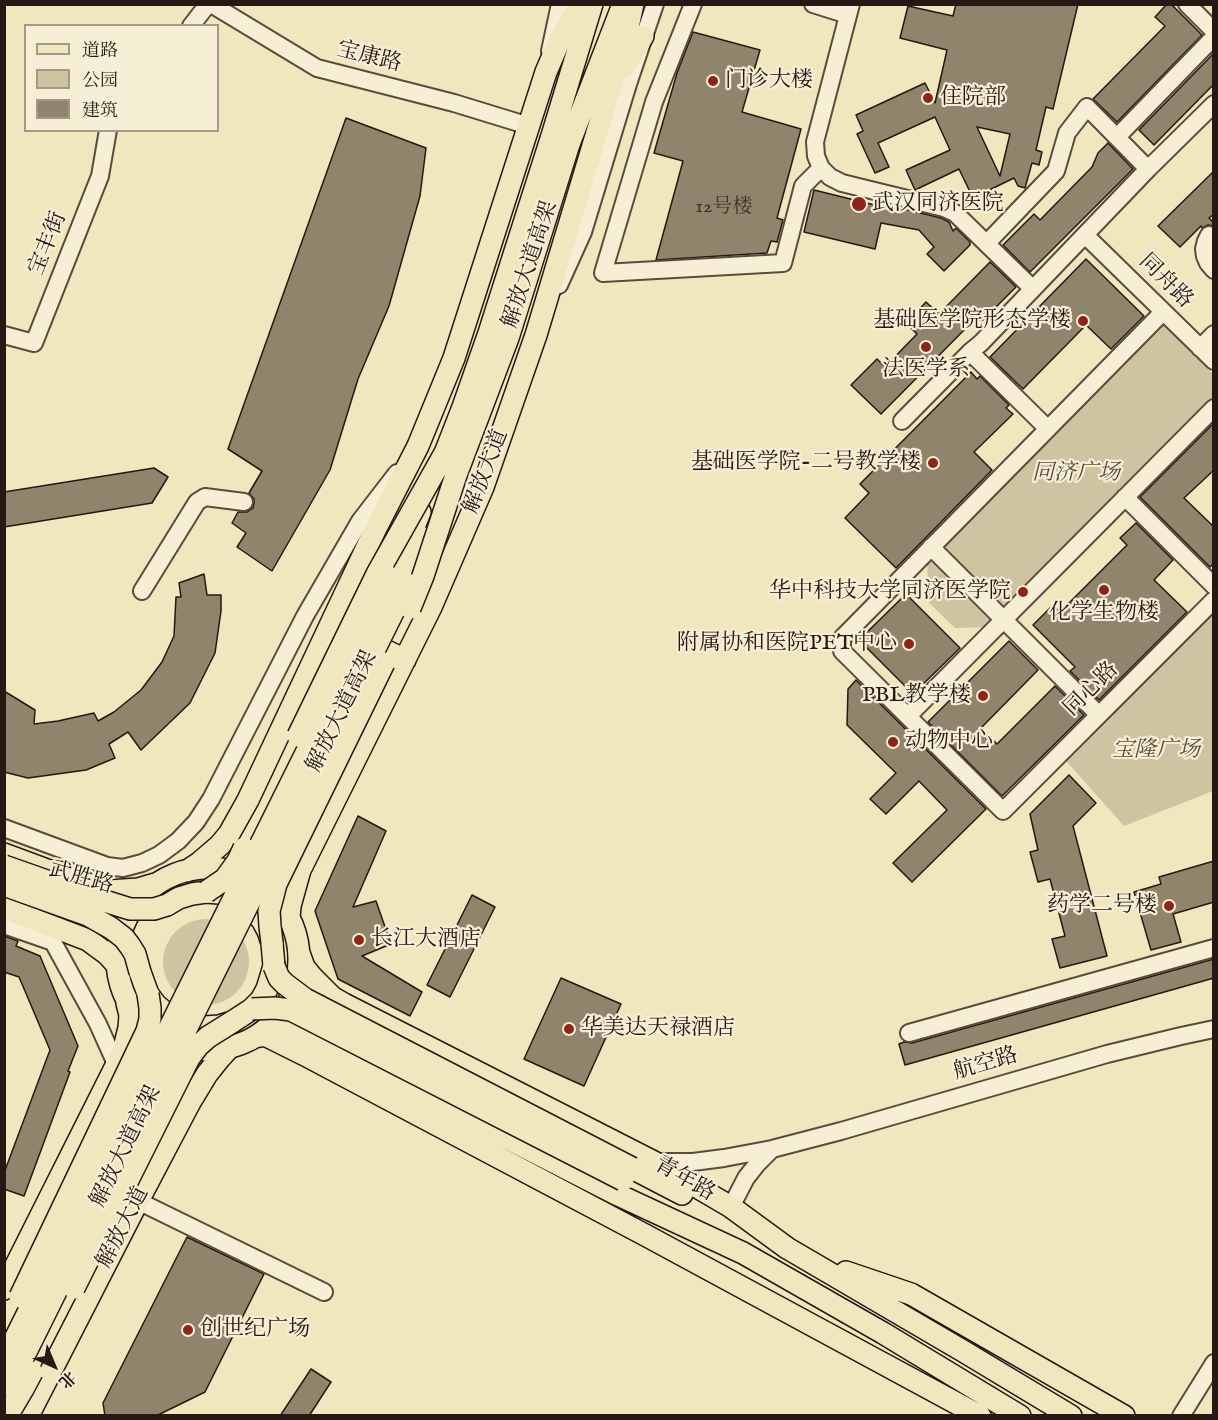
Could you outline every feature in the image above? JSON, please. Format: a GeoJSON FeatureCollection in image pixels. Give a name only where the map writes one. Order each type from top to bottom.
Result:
{"type":"FeatureCollection","features":[{"type":"Feature","properties":{"kind":"main road"},"geometry":{"type":"LineString","coordinates":[[187,871],[210,854],[230,834],[375,530],[418,446],[454,358],[546,72],[561,37],[580,4]]}},
{"type":"Feature","properties":{"kind":"main road","name":"解放大道高架"},"geometry":{"type":"LineString","coordinates":[[4,1394],[401,595],[456,475],[508,338],[560,142],[592,4]]}},
{"type":"Feature","properties":{"kind":"main road","name":"解放大道高架"},"geometry":{"type":"LineString","coordinates":[[4,1360],[393,578],[463,407],[560,142],[622,4]]}},
{"type":"Feature","properties":{"kind":"main road","name":"解放大道"},"geometry":{"type":"LineString","coordinates":[[289,918],[300,870],[436,597],[483,487],[536,335],[626,36],[633,4]]}},
{"type":"Feature","properties":{"kind":"main road"},"geometry":{"type":"LineString","coordinates":[[610,90],[643,36]]}},
{"type":"Feature","properties":{"kind":"main road"},"geometry":{"type":"LineString","coordinates":[[454,358],[520,381]]}},
{"type":"Feature","properties":{"kind":"main road"},"geometry":{"type":"LineString","coordinates":[[206,892],[225,879],[238,861],[376,574],[445,453]]}},
{"type":"Feature","properties":{"kind":"main road"},"geometry":{"type":"LineString","coordinates":[[456,475],[416,597],[276,884],[269,911],[274,966],[279,978],[285,984],[314,1004],[628,1174],[743,1253]]}},
{"type":"Feature","properties":{"kind":"main road"},"geometry":{"type":"LineString","coordinates":[[331,624],[405,660]]}},
{"type":"Feature","properties":{"kind":"main road","name":"武胜路"},"geometry":{"type":"LineString","coordinates":[[4,854],[109,891],[138,889],[158,883]]}},
{"type":"Feature","properties":{"kind":"main road"},"geometry":{"type":"LineString","coordinates":[[4,866],[130,909],[154,909],[179,898],[206,892],[231,896],[248,906],[262,920],[272,943]]}},
{"type":"Feature","properties":{"kind":"main road"},"geometry":{"type":"LineString","coordinates":[[4,1289],[123,1052],[130,1015],[121,987],[117,954],[119,937],[133,907],[144,894],[169,877],[203,868],[218,869],[234,872],[262,886],[273,896],[289,918],[297,941],[298,952],[298,969],[293,990],[285,1008],[260,1036],[231,1047],[213,1050],[193,1049],[173,1044],[156,1035],[144,1024],[126,1000]]}},
{"type":"Feature","properties":{"kind":"main road"},"geometry":{"type":"LineString","coordinates":[[4,885],[88,915],[124,938],[135,954],[148,993],[156,1005],[167,1014],[185,1023],[205,1027],[232,1022]]}},
{"type":"Feature","properties":{"kind":"main road"},"geometry":{"type":"LineString","coordinates":[[4,908],[88,940],[107,954],[117,965]]}},
{"type":"Feature","properties":{"kind":"main road","name":"青年路"},"geometry":{"type":"LineString","coordinates":[[298,952],[304,967],[312,977],[338,1001],[654,1162],[731,1207],[786,1248],[1071,1416]]}},
{"type":"Feature","properties":{"kind":"main road"},"geometry":{"type":"LineString","coordinates":[[6,1416],[23,1389],[189,1058],[208,1037],[252,1010],[267,989],[274,966]]}},
{"type":"Feature","properties":{"kind":"main road"},"geometry":{"type":"LineString","coordinates":[[4,1329],[147,1031],[150,1019],[148,993]]}},
{"type":"Feature","properties":{"kind":"main road"},"geometry":{"type":"LineString","coordinates":[[252,1010],[275,1008],[291,1010],[786,1248]]}},
{"type":"Feature","properties":{"kind":"main road","name":"青年路"},"geometry":{"type":"LineString","coordinates":[[260,1036],[288,1032],[311,1038],[614,1193],[743,1253],[1020,1416]]}},
{"type":"Feature","properties":{"kind":"main road"},"geometry":{"type":"LineString","coordinates":[[260,1036],[637,1230],[981,1416]]}},
{"type":"Feature","properties":{"kind":"main road","name":"解放大道"},"geometry":{"type":"LineString","coordinates":[[28,1416],[138,1201],[203,1081],[231,1047]]}},
{"type":"Feature","properties":{"kind":"main road"},"geometry":{"type":"LineString","coordinates":[[806,1260],[911,1294],[1124,1416]]}},
{"type":"Feature","properties":{"kind":"main road"},"geometry":{"type":"LineString","coordinates":[[900,1344],[981,1416]]}},
{"type":"Feature","properties":{"kind":"main road"},"geometry":{"type":"LineString","coordinates":[[1049,1402],[1102,1416]]}},
{"type":"Feature","properties":{"kind":"street"},"geometry":{"type":"LineString","coordinates":[[193,24],[210,4]]}},
{"type":"Feature","properties":{"kind":"street","name":"宝康路"},"geometry":{"type":"LineString","coordinates":[[210,4],[317,68],[454,103],[529,126]]}},
{"type":"Feature","properties":{"kind":"street"},"geometry":{"type":"LineString","coordinates":[[546,72],[560,4]]}},
{"type":"Feature","properties":{"kind":"street"},"geometry":{"type":"LineString","coordinates":[[536,335],[583,232],[643,36],[655,4]]}},
{"type":"Feature","properties":{"kind":"street"},"geometry":{"type":"LineString","coordinates":[[693,4],[654,102],[603,273],[783,263],[803,186],[821,168]]}},
{"type":"Feature","properties":{"kind":"street"},"geometry":{"type":"LineString","coordinates":[[813,4],[850,10],[815,142],[816,156],[821,168],[830,177],[842,183],[950,210],[962,218],[1032,288]]}},
{"type":"Feature","properties":{"kind":"street"},"geometry":{"type":"LineString","coordinates":[[1187,4],[1214,31]]}},
{"type":"Feature","properties":{"kind":"street"},"geometry":{"type":"LineString","coordinates":[[1117,137],[1214,37]]}},
{"type":"Feature","properties":{"kind":"street"},"geometry":{"type":"LineString","coordinates":[[903,421],[1214,104]]}},
{"type":"Feature","properties":{"kind":"street"},"geometry":{"type":"LineString","coordinates":[[987,243],[1056,171],[1067,133],[1087,107],[1148,169]]}},
{"type":"Feature","properties":{"kind":"street","name":"宝丰街"},"geometry":{"type":"LineString","coordinates":[[4,335],[34,343],[100,176],[108,132]]}},
{"type":"Feature","properties":{"kind":"street","name":"同舟路"},"geometry":{"type":"LineString","coordinates":[[1085,235],[1214,361]]}},
{"type":"Feature","properties":{"kind":"street"},"geometry":{"type":"LineString","coordinates":[[1209,235],[1204,249],[1208,263],[1214,270]]}},
{"type":"Feature","properties":{"kind":"street"},"geometry":{"type":"LineString","coordinates":[[1163,312],[842,638],[842,651],[908,716],[1214,408]]}},
{"type":"Feature","properties":{"kind":"street"},"geometry":{"type":"LineString","coordinates":[[1200,348],[1214,334]]}},
{"type":"Feature","properties":{"kind":"street"},"geometry":{"type":"LineString","coordinates":[[970,352],[1048,429]]}},
{"type":"Feature","properties":{"kind":"street"},"geometry":{"type":"LineString","coordinates":[[4,828],[107,866],[123,868],[159,855],[178,841],[196,822],[211,799],[305,616],[360,521],[418,446]]}},
{"type":"Feature","properties":{"kind":"street"},"geometry":{"type":"LineString","coordinates":[[142,591],[197,502],[205,497],[244,502]]}},
{"type":"Feature","properties":{"kind":"street"},"geometry":{"type":"LineString","coordinates":[[1125,497],[1214,586]]}},
{"type":"Feature","properties":{"kind":"street"},"geometry":{"type":"LineString","coordinates":[[931,547],[1099,715]]}},
{"type":"Feature","properties":{"kind":"street","name":"同心路"},"geometry":{"type":"LineString","coordinates":[[908,716],[1003,811],[1214,600]]}},
{"type":"Feature","properties":{"kind":"street"},"geometry":{"type":"LineString","coordinates":[[4,925],[53,942],[98,1024],[116,1064]]}},
{"type":"Feature","properties":{"kind":"street"},"geometry":{"type":"LineString","coordinates":[[909,1033],[1214,948]]}},
{"type":"Feature","properties":{"kind":"street","name":"航空路"},"geometry":{"type":"LineString","coordinates":[[654,1162],[693,1162],[772,1149],[1107,1054],[1214,1029]]}},
{"type":"Feature","properties":{"kind":"street"},"geometry":{"type":"LineString","coordinates":[[731,1207],[746,1178],[772,1149]]}},
{"type":"Feature","properties":{"kind":"street"},"geometry":{"type":"LineString","coordinates":[[138,1201],[324,1292]]}},
{"type":"Feature","properties":{"kind":"street"},"geometry":{"type":"LineString","coordinates":[[1181,1416],[1214,1363]]}},
{"type":"Feature","properties":{"kind":"green space","name":"同济广场"},"geometry":{"type":"Polygon","coordinates":[[[1163,324],[1213,374],[1213,400],[989,627],[955,628],[929,603],[927,561],[1163,324]]]}},
{"type":"Feature","properties":{"kind":"green space","name":"宝隆广场"},"geometry":{"type":"Polygon","coordinates":[[[1213,611],[1213,791],[1124,826],[1066,761],[1213,611]]]}},
{"type":"Feature","properties":{"kind":"green space"},"geometry":{"type":"Polygon","coordinates":[[[206,919],[230,926],[242,938],[249,962],[242,986],[230,998],[206,1005],[182,998],[170,986],[163,962],[170,938],[182,926],[206,919]]]}},
{"type":"Feature","properties":{"kind":"building","name":"住院部"},"geometry":{"type":"Polygon","coordinates":[[[956,4],[1078,4],[1053,109],[1046,107],[1036,150],[1042,152],[1039,165],[1032,163],[1025,188],[1018,186],[1014,178],[973,198],[959,169],[915,190],[906,170],[950,150],[935,117],[878,143],[889,167],[875,173],[857,134],[863,131],[856,115],[925,83],[935,103],[947,50],[900,38],[908,6],[953,16],[956,4]],[[977,127],[1000,176],[1010,134],[977,127]]]}},
{"type":"Feature","properties":{"kind":"building"},"geometry":{"type":"Polygon","coordinates":[[[1167,4],[1171,4],[1202,35],[1117,122],[1093,99],[1165,26],[1155,17],[1167,4]]]}},
{"type":"Feature","properties":{"kind":"building"},"geometry":{"type":"Polygon","coordinates":[[[693,32],[760,50],[742,112],[801,129],[777,218],[783,220],[777,242],[771,241],[767,253],[656,260],[683,161],[654,153],[677,73],[693,32]]]}},
{"type":"Feature","properties":{"kind":"building"},"geometry":{"type":"Polygon","coordinates":[[[1214,53],[1214,84],[1154,145],[1139,130],[1214,53]]]}},
{"type":"Feature","properties":{"kind":"building"},"geometry":{"type":"Polygon","coordinates":[[[346,118],[426,148],[420,196],[389,306],[358,379],[330,470],[272,571],[237,547],[246,533],[232,523],[238,512],[247,512],[253,508],[254,499],[249,493],[262,471],[228,449],[346,118]]]}},
{"type":"Feature","properties":{"kind":"building"},"geometry":{"type":"Polygon","coordinates":[[[1108,143],[1133,169],[1030,272],[1003,245],[1034,214],[1040,220],[1092,167],[1098,153],[1108,143]]]}},
{"type":"Feature","properties":{"kind":"building"},"geometry":{"type":"Polygon","coordinates":[[[1214,171],[1214,214],[1209,218],[1214,226],[1208,225],[1202,228],[1201,226],[1180,247],[1158,226],[1214,171]]]}},
{"type":"Feature","properties":{"kind":"building"},"geometry":{"type":"Polygon","coordinates":[[[814,190],[895,210],[896,207],[941,218],[949,222],[953,231],[956,228],[970,242],[970,245],[944,271],[927,254],[934,247],[919,230],[881,223],[875,249],[804,232],[814,190]]]}},
{"type":"Feature","properties":{"kind":"building","name":"基础医学院形态学楼"},"geometry":{"type":"Polygon","coordinates":[[[1086,259],[1144,316],[1111,349],[1086,325],[1023,389],[990,357],[1086,259]]]}},
{"type":"Feature","properties":{"kind":"building","name":"法医学系"},"geometry":{"type":"Polygon","coordinates":[[[990,262],[1016,287],[976,327],[971,323],[881,414],[851,385],[877,359],[885,367],[917,334],[906,323],[926,302],[939,314],[990,262]]]}},
{"type":"Feature","properties":{"kind":"building","name":"基础医学院-二号教学楼"},"geometry":{"type":"Polygon","coordinates":[[[971,372],[977,379],[980,376],[1009,405],[1006,408],[1013,414],[974,452],[992,470],[896,568],[845,518],[869,493],[860,484],[971,372]]]}},
{"type":"Feature","properties":{"kind":"building"},"geometry":{"type":"Polygon","coordinates":[[[1214,423],[1214,470],[1184,498],[1214,527],[1214,563],[1210,567],[1140,497],[1214,423]]]}},
{"type":"Feature","properties":{"kind":"building"},"geometry":{"type":"Polygon","coordinates":[[[154,468],[168,477],[152,503],[4,527],[4,492],[154,468]]]}},
{"type":"Feature","properties":{"kind":"building"},"geometry":{"type":"Polygon","coordinates":[[[1136,523],[1173,560],[1154,580],[1187,612],[1099,700],[1070,671],[1075,667],[1033,625],[1053,605],[1060,612],[1127,545],[1120,538],[1136,523]]]}},
{"type":"Feature","properties":{"kind":"building"},"geometry":{"type":"Polygon","coordinates":[[[204,574],[207,595],[221,595],[221,611],[215,653],[190,703],[141,750],[128,732],[109,744],[115,758],[86,770],[28,778],[4,772],[4,691],[35,710],[34,724],[94,713],[98,721],[114,712],[141,690],[162,662],[174,636],[176,597],[181,597],[179,583],[204,574]]]}},
{"type":"Feature","properties":{"kind":"building","name":"附属协和医院PET中心"},"geometry":{"type":"Polygon","coordinates":[[[906,594],[960,648],[913,694],[859,640],[906,594]]]}},
{"type":"Feature","properties":{"kind":"building"},"geometry":{"type":"Polygon","coordinates":[[[1009,641],[1038,670],[981,728],[997,744],[1055,686],[1084,715],[1002,796],[928,722],[1009,641]]]}},
{"type":"Feature","properties":{"kind":"building"},"geometry":{"type":"Polygon","coordinates":[[[856,680],[986,809],[912,882],[893,863],[947,810],[919,781],[886,814],[870,799],[896,773],[847,725],[848,689],[856,680]]]}},
{"type":"Feature","properties":{"kind":"building"},"geometry":{"type":"Polygon","coordinates":[[[1069,775],[1096,803],[1073,826],[1107,956],[1060,968],[1052,939],[1065,936],[1050,879],[1038,882],[1030,852],[1038,850],[1030,814],[1069,775]]]}},
{"type":"Feature","properties":{"kind":"building"},"geometry":{"type":"Polygon","coordinates":[[[358,816],[386,831],[353,907],[376,901],[391,944],[362,956],[422,992],[410,1016],[338,979],[315,911],[358,816]]]}},
{"type":"Feature","properties":{"kind":"building","name":"药学二号楼"},"geometry":{"type":"Polygon","coordinates":[[[1214,861],[1214,902],[1173,914],[1181,942],[1151,950],[1134,892],[1161,884],[1159,877],[1214,861]]]}},
{"type":"Feature","properties":{"kind":"building"},"geometry":{"type":"Polygon","coordinates":[[[472,895],[495,907],[450,997],[427,985],[472,895]]]}},
{"type":"Feature","properties":{"kind":"building"},"geometry":{"type":"Polygon","coordinates":[[[4,936],[18,941],[16,946],[40,956],[78,1046],[24,1196],[4,1189],[4,1173],[50,1050],[19,977],[4,972],[4,936]]]}},
{"type":"Feature","properties":{"kind":"building"},"geometry":{"type":"Polygon","coordinates":[[[1214,959],[1214,978],[905,1065],[899,1044],[904,1042],[912,1043],[1214,959]]]}},
{"type":"Feature","properties":{"kind":"building"},"geometry":{"type":"Polygon","coordinates":[[[561,978],[621,1004],[584,1086],[524,1059],[561,978]]]}},
{"type":"Feature","properties":{"kind":"building","name":"创世纪广场"},"geometry":{"type":"Polygon","coordinates":[[[187,1237],[264,1274],[205,1392],[156,1416],[105,1416],[103,1403],[187,1237]]]}},
{"type":"Feature","properties":{"kind":"building"},"geometry":{"type":"Polygon","coordinates":[[[311,1369],[331,1382],[309,1416],[280,1416],[311,1369]]]}},
{"type":"Feature","properties":{"kind":"place","name":"门诊大楼"},"geometry":{"type":"Point","coordinates":[713,81]}},
{"type":"Feature","properties":{"kind":"place","name":"住院部"},"geometry":{"type":"Point","coordinates":[928,98]}},
{"type":"Feature","properties":{"kind":"place","name":"武汉同济医院"},"geometry":{"type":"Point","coordinates":[859,204]}},
{"type":"Feature","properties":{"kind":"place","name":"基础医学院形态学楼"},"geometry":{"type":"Point","coordinates":[1083,321]}},
{"type":"Feature","properties":{"kind":"place","name":"法医学系"},"geometry":{"type":"Point","coordinates":[926,347]}},
{"type":"Feature","properties":{"kind":"place","name":"基础医学院-二号教学楼"},"geometry":{"type":"Point","coordinates":[933,463]}},
{"type":"Feature","properties":{"kind":"place","name":"化学生物楼"},"geometry":{"type":"Point","coordinates":[1104,590]}},
{"type":"Feature","properties":{"kind":"place","name":"华中科技大学同济医学院"},"geometry":{"type":"Point","coordinates":[1023,592]}},
{"type":"Feature","properties":{"kind":"place","name":"附属协和医院PET中心"},"geometry":{"type":"Point","coordinates":[909,644]}},
{"type":"Feature","properties":{"kind":"place","name":"PBL教学楼"},"geometry":{"type":"Point","coordinates":[983,696]}},
{"type":"Feature","properties":{"kind":"place","name":"动物中心"},"geometry":{"type":"Point","coordinates":[893,742]}},
{"type":"Feature","properties":{"kind":"place","name":"药学二号楼"},"geometry":{"type":"Point","coordinates":[1169,906]}},
{"type":"Feature","properties":{"kind":"place","name":"长江大酒店"},"geometry":{"type":"Point","coordinates":[359,940]}},
{"type":"Feature","properties":{"kind":"place","name":"华美达天禄酒店"},"geometry":{"type":"Point","coordinates":[569,1029]}},
{"type":"Feature","properties":{"kind":"place","name":"创世纪广场"},"geometry":{"type":"Point","coordinates":[188,1330]}}]}
